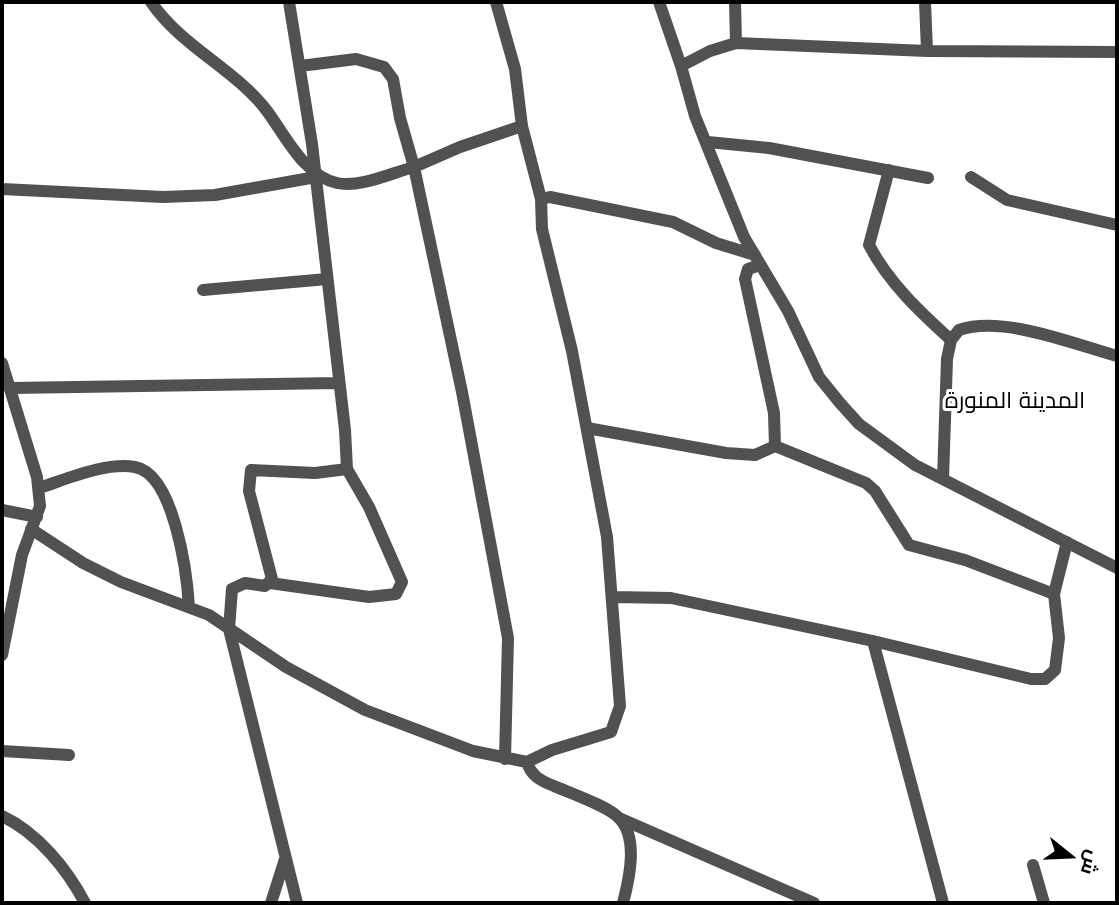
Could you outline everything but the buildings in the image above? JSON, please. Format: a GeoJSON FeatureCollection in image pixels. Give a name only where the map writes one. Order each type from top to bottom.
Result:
{"type":"FeatureCollection","features":[{"type":"Feature","properties":{"kind":"street"},"geometry":{"type":"LineString","coordinates":[[151,2],[173,28],[266,109],[296,152],[315,174],[326,179],[350,184],[414,167],[460,146],[522,126]]}},
{"type":"Feature","properties":{"kind":"street"},"geometry":{"type":"LineString","coordinates":[[289,2],[315,174],[345,430],[347,469],[369,508],[402,582],[396,594],[369,597],[270,583],[244,583],[232,589],[229,629],[297,903]]}},
{"type":"Feature","properties":{"kind":"street"},"geometry":{"type":"LineString","coordinates":[[31,530],[108,576],[189,607],[229,629],[286,667],[365,710],[473,751],[527,762],[552,750],[603,737],[616,726],[620,706],[607,537],[572,351],[542,229],[541,199],[522,126],[515,69],[496,2]]}},
{"type":"Feature","properties":{"kind":"street"},"geometry":{"type":"LineString","coordinates":[[659,2],[695,116],[708,142],[744,237],[788,311],[819,377],[840,403],[885,444],[943,479],[1117,568]]}},
{"type":"Feature","properties":{"kind":"street"},"geometry":{"type":"LineString","coordinates":[[735,2],[736,43]]}},
{"type":"Feature","properties":{"kind":"street"},"geometry":{"type":"LineString","coordinates":[[925,2],[927,51]]}},
{"type":"Feature","properties":{"kind":"street"},"geometry":{"type":"LineString","coordinates":[[681,66],[709,51],[736,43],[927,51],[1117,52]]}},
{"type":"Feature","properties":{"kind":"street"},"geometry":{"type":"LineString","coordinates":[[300,66],[356,59],[384,67],[393,79],[462,391],[507,626],[505,759]]}},
{"type":"Feature","properties":{"kind":"street"},"geometry":{"type":"LineString","coordinates":[[708,142],[769,148],[928,178]]}},
{"type":"Feature","properties":{"kind":"street"},"geometry":{"type":"LineString","coordinates":[[889,170],[869,245],[881,267],[914,306],[951,340]]}},
{"type":"Feature","properties":{"kind":"street"},"geometry":{"type":"LineString","coordinates":[[2,189],[163,197],[215,195],[315,174]]}},
{"type":"Feature","properties":{"kind":"street"},"geometry":{"type":"LineString","coordinates":[[971,177],[1007,200],[1117,225]]}},
{"type":"Feature","properties":{"kind":"street"},"geometry":{"type":"LineString","coordinates":[[541,199],[550,197],[673,222],[758,260]]}},
{"type":"Feature","properties":{"kind":"street"},"geometry":{"type":"LineString","coordinates":[[758,260],[748,269],[745,279],[774,413],[775,446]]}},
{"type":"Feature","properties":{"kind":"street"},"geometry":{"type":"LineString","coordinates":[[203,290],[327,279]]}},
{"type":"Feature","properties":{"kind":"street"},"geometry":{"type":"LineString","coordinates":[[943,479],[946,387],[951,340],[959,330],[984,325],[1025,330],[1117,356]]}},
{"type":"Feature","properties":{"kind":"street"},"geometry":{"type":"LineString","coordinates":[[2,363],[39,488],[37,517],[22,555],[2,655]]}},
{"type":"Feature","properties":{"kind":"street"},"geometry":{"type":"LineString","coordinates":[[10,388],[338,383]]}},
{"type":"Feature","properties":{"kind":"street"},"geometry":{"type":"LineString","coordinates":[[587,428],[726,453],[755,455],[775,446],[866,484],[875,491],[909,545],[965,560],[1054,594]]}},
{"type":"Feature","properties":{"kind":"street"},"geometry":{"type":"LineString","coordinates":[[39,488],[114,468],[134,467],[151,474],[162,487],[172,519],[187,575],[189,607]]}},
{"type":"Feature","properties":{"kind":"street"},"geometry":{"type":"LineString","coordinates":[[270,583],[271,570],[249,491],[251,470],[316,472],[347,469]]}},
{"type":"Feature","properties":{"kind":"street"},"geometry":{"type":"LineString","coordinates":[[2,510],[37,517]]}},
{"type":"Feature","properties":{"kind":"street"},"geometry":{"type":"LineString","coordinates":[[613,597],[671,598],[873,641],[1031,679],[1045,679],[1055,670],[1058,656],[1054,594],[1067,542]]}},
{"type":"Feature","properties":{"kind":"street"},"geometry":{"type":"LineString","coordinates":[[873,641],[943,903]]}},
{"type":"Feature","properties":{"kind":"street"},"geometry":{"type":"LineString","coordinates":[[2,751],[69,755]]}},
{"type":"Feature","properties":{"kind":"street"},"geometry":{"type":"LineString","coordinates":[[527,762],[533,775],[545,783],[814,903]]}},
{"type":"Feature","properties":{"kind":"street"},"geometry":{"type":"LineString","coordinates":[[2,816],[15,822],[39,843],[73,881],[85,903]]}},
{"type":"Feature","properties":{"kind":"street"},"geometry":{"type":"LineString","coordinates":[[619,818],[628,836],[629,877],[624,903]]}},
{"type":"Feature","properties":{"kind":"street"},"geometry":{"type":"LineString","coordinates":[[271,903],[285,859]]}},
{"type":"Feature","properties":{"kind":"street"},"geometry":{"type":"LineString","coordinates":[[1033,865],[1044,903]]}},
{"type":"Feature","properties":{"kind":"district","name":"المدينة المنورة"},"geometry":{"type":"Point","coordinates":[1015,401]}}]}
